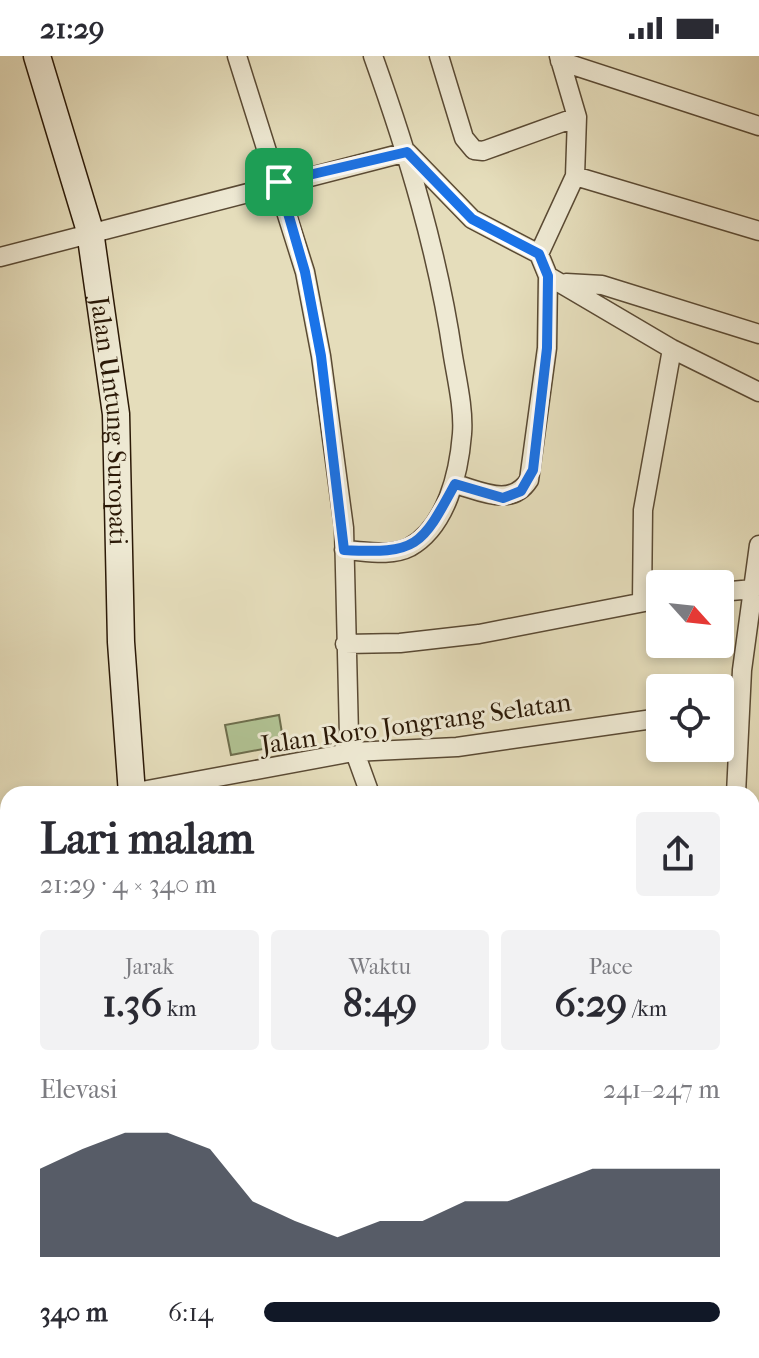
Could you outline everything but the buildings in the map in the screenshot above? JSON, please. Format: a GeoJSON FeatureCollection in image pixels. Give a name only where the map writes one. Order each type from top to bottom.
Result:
{"type":"FeatureCollection","features":[{"type":"Feature","properties":{"kind":"main road","name":"Jalan Untung Suropati"},"geometry":{"type":"LineString","coordinates":[[37,56],[90,231],[116,414],[121,642],[131,786]]}},
{"type":"Feature","properties":{"kind":"street"},"geometry":{"type":"LineString","coordinates":[[237,56],[305,272],[321,356],[344,550],[348,724],[353,752],[367,786]]}},
{"type":"Feature","properties":{"kind":"street"},"geometry":{"type":"LineString","coordinates":[[344,550],[390,553],[409,548],[423,537],[455,484],[463,432],[444,292],[407,152],[373,56]]}},
{"type":"Feature","properties":{"kind":"street"},"geometry":{"type":"LineString","coordinates":[[439,56],[464,138],[474,150],[483,151],[577,117]]}},
{"type":"Feature","properties":{"kind":"street"},"geometry":{"type":"LineString","coordinates":[[539,254],[575,176],[577,117],[560,58]]}},
{"type":"Feature","properties":{"kind":"street"},"geometry":{"type":"LineString","coordinates":[[560,58],[759,126]]}},
{"type":"Feature","properties":{"kind":"street"},"geometry":{"type":"LineString","coordinates":[[0,257],[279,182],[407,152]]}},
{"type":"Feature","properties":{"kind":"street"},"geometry":{"type":"LineString","coordinates":[[407,152],[472,219],[539,254],[556,279],[672,349],[759,392]]}},
{"type":"Feature","properties":{"kind":"street"},"geometry":{"type":"LineString","coordinates":[[575,176],[759,231]]}},
{"type":"Feature","properties":{"kind":"street"},"geometry":{"type":"LineString","coordinates":[[455,484],[503,498],[521,491],[529,480],[556,279]]}},
{"type":"Feature","properties":{"kind":"street"},"geometry":{"type":"LineString","coordinates":[[556,279],[602,285],[759,334]]}},
{"type":"Feature","properties":{"kind":"street"},"geometry":{"type":"LineString","coordinates":[[648,570],[643,510],[672,349]]}},
{"type":"Feature","properties":{"kind":"street"},"geometry":{"type":"LineString","coordinates":[[736,786],[739,708],[759,545]]}},
{"type":"Feature","properties":{"kind":"street"},"geometry":{"type":"LineString","coordinates":[[734,591],[753,589]]}},
{"type":"Feature","properties":{"kind":"street"},"geometry":{"type":"LineString","coordinates":[[345,644],[400,643],[479,634],[646,601]]}},
{"type":"Feature","properties":{"kind":"street"},"geometry":{"type":"LineString","coordinates":[[734,709],[739,708]]}},
{"type":"Feature","properties":{"kind":"street","name":"Jalan Roro Jongrang Selatan"},"geometry":{"type":"LineString","coordinates":[[170,786],[353,752],[457,747],[646,720]]}},
{"type":"Feature","properties":{"kind":"green space"},"geometry":{"type":"Polygon","coordinates":[[[279,715],[284,745],[231,755],[225,725],[279,715]]]}},
{"type":"Feature","properties":{"kind":"route"},"geometry":{"type":"LineString","coordinates":[[407,152],[472,219],[539,254],[548,276],[547,348],[533,470],[521,491],[503,498],[455,484],[423,537],[409,548],[390,553],[344,550],[344,528],[321,356],[305,272],[279,182],[407,152]]}}]}
